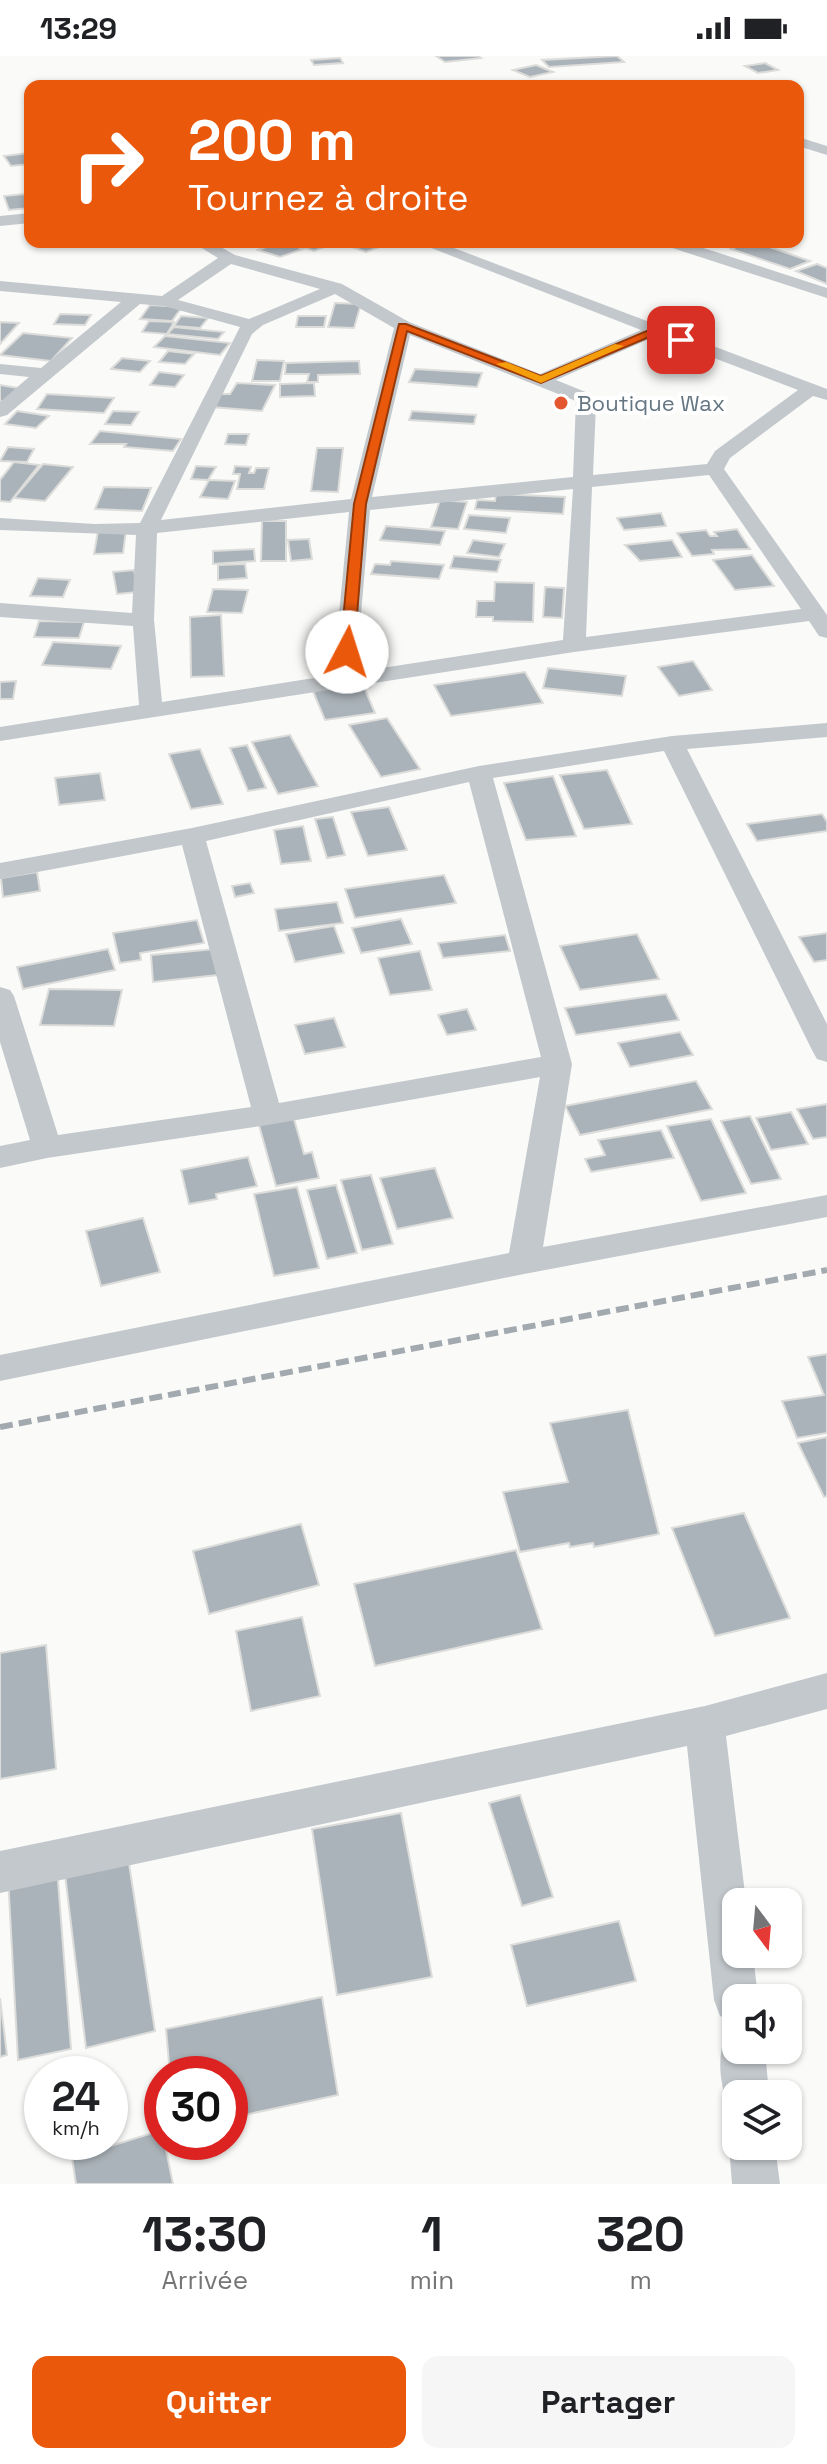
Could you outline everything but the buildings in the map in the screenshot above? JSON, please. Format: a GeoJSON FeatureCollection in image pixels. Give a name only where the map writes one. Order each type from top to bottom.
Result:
{"type":"FeatureCollection","features":[{"type":"Feature","properties":{"kind":"street"},"geometry":{"type":"LineString","coordinates":[[804,143],[827,151]]}},
{"type":"Feature","properties":{"kind":"street"},"geometry":{"type":"LineString","coordinates":[[0,221],[24,219]]}},
{"type":"Feature","properties":{"kind":"street"},"geometry":{"type":"LineString","coordinates":[[211,248],[229,258],[336,288],[403,326],[582,397],[587,404],[574,645]]}},
{"type":"Feature","properties":{"kind":"street"},"geometry":{"type":"LineString","coordinates":[[440,248],[818,392]]}},
{"type":"Feature","properties":{"kind":"street"},"geometry":{"type":"LineString","coordinates":[[688,248],[827,293]]}},
{"type":"Feature","properties":{"kind":"street"},"geometry":{"type":"LineString","coordinates":[[165,301],[229,258]]}},
{"type":"Feature","properties":{"kind":"street"},"geometry":{"type":"LineString","coordinates":[[0,286],[165,301],[251,325]]}},
{"type":"Feature","properties":{"kind":"street"},"geometry":{"type":"LineString","coordinates":[[151,711],[143,620],[147,529],[239,341],[251,325],[336,288]]}},
{"type":"Feature","properties":{"kind":"street"},"geometry":{"type":"LineString","coordinates":[[0,411],[135,299]]}},
{"type":"Feature","properties":{"kind":"street"},"geometry":{"type":"LineString","coordinates":[[344,681],[360,504],[403,326]]}},
{"type":"Feature","properties":{"kind":"street"},"geometry":{"type":"LineString","coordinates":[[541,380],[656,330]]}},
{"type":"Feature","properties":{"kind":"street"},"geometry":{"type":"LineString","coordinates":[[0,369],[47,374]]}},
{"type":"Feature","properties":{"kind":"street"},"geometry":{"type":"LineString","coordinates":[[714,469],[722,455],[818,392]]}},
{"type":"Feature","properties":{"kind":"street"},"geometry":{"type":"LineString","coordinates":[[0,524],[85,530],[147,529],[187,522],[714,469]]}},
{"type":"Feature","properties":{"kind":"street"},"geometry":{"type":"LineString","coordinates":[[0,734],[574,645],[821,623],[714,469]]}},
{"type":"Feature","properties":{"kind":"street"},"geometry":{"type":"LineString","coordinates":[[0,610],[143,620]]}},
{"type":"Feature","properties":{"kind":"street"},"geometry":{"type":"LineString","coordinates":[[0,871],[192,836],[479,773],[672,743],[827,730]]}},
{"type":"Feature","properties":{"kind":"street"},"geometry":{"type":"LineString","coordinates":[[672,743],[827,1052]]}},
{"type":"Feature","properties":{"kind":"street"},"geometry":{"type":"LineString","coordinates":[[479,773],[557,1064],[524,1262]]}},
{"type":"Feature","properties":{"kind":"street"},"geometry":{"type":"LineString","coordinates":[[192,836],[268,1115]]}},
{"type":"Feature","properties":{"kind":"street"},"geometry":{"type":"LineString","coordinates":[[0,996],[47,1147]]}},
{"type":"Feature","properties":{"kind":"street"},"geometry":{"type":"LineString","coordinates":[[0,1157],[47,1147],[268,1115],[557,1064]]}},
{"type":"Feature","properties":{"kind":"street"},"geometry":{"type":"LineString","coordinates":[[0,1368],[524,1262],[827,1206]]}},
{"type":"Feature","properties":{"kind":"street"},"geometry":{"type":"LineString","coordinates":[[0,1872],[705,1724],[827,1691]]}},
{"type":"Feature","properties":{"kind":"street"},"geometry":{"type":"LineString","coordinates":[[705,1724],[734,1984]]}},
{"type":"Feature","properties":{"kind":"street"},"geometry":{"type":"LineString","coordinates":[[753,2160],[756,2184]]}},
{"type":"Feature","properties":{"kind":"railway"},"geometry":{"type":"LineString","coordinates":[[0,1427],[827,1270]]}},
{"type":"Feature","properties":{"kind":"slow traffic"},"geometry":{"type":"LineString","coordinates":[[502,364],[541,380],[618,346]]}},
{"type":"Feature","properties":{"kind":"place","name":"Boutique Wax"},"geometry":{"type":"Point","coordinates":[561,403]}},
{"type":"Feature","properties":{"kind":"route"},"geometry":{"type":"LineString","coordinates":[[347,652],[360,504],[403,326],[541,380],[656,330],[681,340]]}}]}
